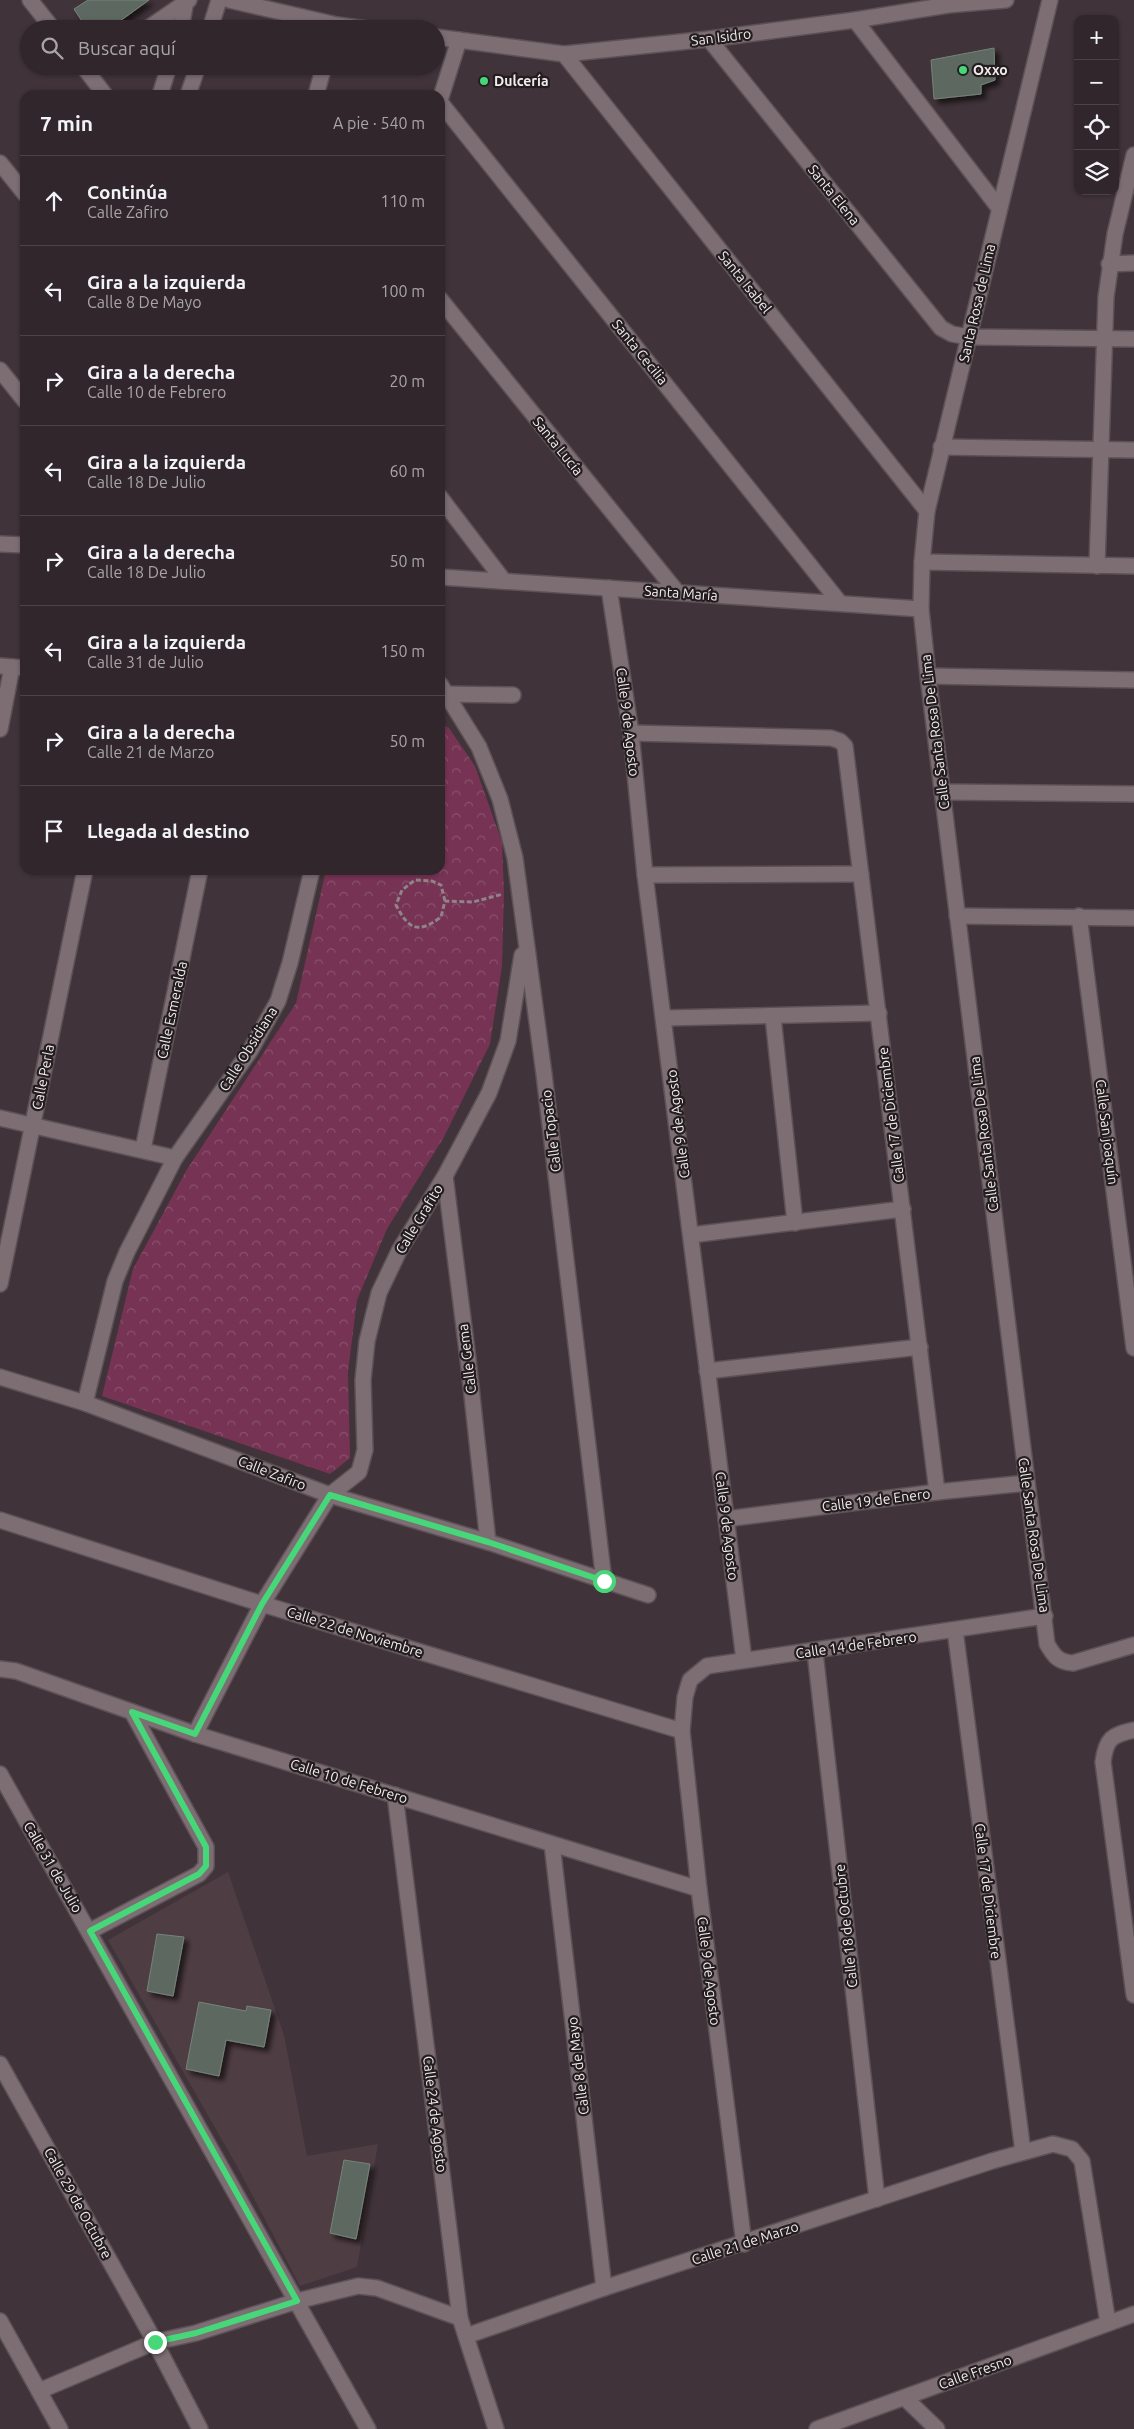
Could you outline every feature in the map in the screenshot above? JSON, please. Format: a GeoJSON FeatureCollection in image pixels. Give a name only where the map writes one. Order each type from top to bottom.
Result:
{"type":"FeatureCollection","features":[{"type":"Feature","properties":{"kind":"street"},"geometry":{"type":"LineString","coordinates":[[30,0],[45,20]]}},
{"type":"Feature","properties":{"kind":"street"},"geometry":{"type":"LineString","coordinates":[[159,20],[187,0]]}},
{"type":"Feature","properties":{"kind":"street"},"geometry":{"type":"LineString","coordinates":[[183,20],[187,0]]}},
{"type":"Feature","properties":{"kind":"street"},"geometry":{"type":"LineString","coordinates":[[213,20],[219,0]]}},
{"type":"Feature","properties":{"kind":"street"},"geometry":{"type":"LineString","coordinates":[[229,0],[308,20]]}},
{"type":"Feature","properties":{"kind":"street","name":"San Isidro"},"geometry":{"type":"LineString","coordinates":[[445,38],[564,54],[708,39],[855,20],[948,5],[1006,0]]}},
{"type":"Feature","properties":{"kind":"street","name":"Santa Rosa de Lima"},"geometry":{"type":"LineString","coordinates":[[921,609],[922,562],[927,511],[941,446],[1050,0]]}},
{"type":"Feature","properties":{"kind":"street"},"geometry":{"type":"LineString","coordinates":[[855,20],[999,208]]}},
{"type":"Feature","properties":{"kind":"street","name":"Santa Elena"},"geometry":{"type":"LineString","coordinates":[[708,39],[941,328],[952,334],[969,337],[1134,339]]}},
{"type":"Feature","properties":{"kind":"street"},"geometry":{"type":"LineString","coordinates":[[443,90],[459,40]]}},
{"type":"Feature","properties":{"kind":"street","name":"Santa Isabel"},"geometry":{"type":"LineString","coordinates":[[564,54],[927,511]]}},
{"type":"Feature","properties":{"kind":"street"},"geometry":{"type":"LineString","coordinates":[[93,75],[102,90]]}},
{"type":"Feature","properties":{"kind":"street"},"geometry":{"type":"LineString","coordinates":[[162,90],[166,75]]}},
{"type":"Feature","properties":{"kind":"street"},"geometry":{"type":"LineString","coordinates":[[190,90],[195,75]]}},
{"type":"Feature","properties":{"kind":"street"},"geometry":{"type":"LineString","coordinates":[[317,90],[322,75]]}},
{"type":"Feature","properties":{"kind":"street","name":"Santa Cecilia"},"geometry":{"type":"LineString","coordinates":[[445,107],[840,603]]}},
{"type":"Feature","properties":{"kind":"street"},"geometry":{"type":"LineString","coordinates":[[1097,566],[1104,338],[1109,264],[1134,155]]}},
{"type":"Feature","properties":{"kind":"street"},"geometry":{"type":"LineString","coordinates":[[3,173],[20,189]]}},
{"type":"Feature","properties":{"kind":"street"},"geometry":{"type":"LineString","coordinates":[[1109,264],[1134,263]]}},
{"type":"Feature","properties":{"kind":"street","name":"Santa Lucía"},"geometry":{"type":"LineString","coordinates":[[445,305],[677,592]]}},
{"type":"Feature","properties":{"kind":"street"},"geometry":{"type":"LineString","coordinates":[[0,370],[20,395]]}},
{"type":"Feature","properties":{"kind":"street"},"geometry":{"type":"LineString","coordinates":[[941,446],[1134,450]]}},
{"type":"Feature","properties":{"kind":"street"},"geometry":{"type":"LineString","coordinates":[[445,505],[504,582]]}},
{"type":"Feature","properties":{"kind":"street"},"geometry":{"type":"LineString","coordinates":[[0,544],[20,545]]}},
{"type":"Feature","properties":{"kind":"street"},"geometry":{"type":"LineString","coordinates":[[922,562],[1134,566]]}},
{"type":"Feature","properties":{"kind":"street","name":"Santa María"},"geometry":{"type":"LineString","coordinates":[[445,577],[921,609]]}},
{"type":"Feature","properties":{"kind":"street","name":"Calle 9 de Agosto"},"geometry":{"type":"LineString","coordinates":[[609,588],[630,733],[744,1660]]}},
{"type":"Feature","properties":{"kind":"street","name":"Calle Santa Rosa De Lima"},"geometry":{"type":"LineString","coordinates":[[921,609],[1047,1644],[1054,1656],[1062,1662],[1073,1663],[1134,1645]]}},
{"type":"Feature","properties":{"kind":"street"},"geometry":{"type":"LineString","coordinates":[[0,729],[12,667]]}},
{"type":"Feature","properties":{"kind":"street"},"geometry":{"type":"LineString","coordinates":[[928,676],[1134,680]]}},
{"type":"Feature","properties":{"kind":"street"},"geometry":{"type":"LineString","coordinates":[[445,691],[513,695]]}},
{"type":"Feature","properties":{"kind":"street","name":"Calle Topacio"},"geometry":{"type":"LineString","coordinates":[[445,694],[479,747],[500,799],[514,858],[544,1074],[604,1581]]}},
{"type":"Feature","properties":{"kind":"street","name":"Calle 17 de Diciembre"},"geometry":{"type":"LineString","coordinates":[[630,733],[831,738],[840,741],[845,746],[920,1347],[936,1492]]}},
{"type":"Feature","properties":{"kind":"street"},"geometry":{"type":"LineString","coordinates":[[942,792],[1134,794]]}},
{"type":"Feature","properties":{"kind":"street"},"geometry":{"type":"LineString","coordinates":[[646,875],[861,874]]}},
{"type":"Feature","properties":{"kind":"street","name":"Calle Perla"},"geometry":{"type":"LineString","coordinates":[[0,1284],[84,875]]}},
{"type":"Feature","properties":{"kind":"street","name":"Calle Esmeralda"},"geometry":{"type":"LineString","coordinates":[[143,1150],[199,875]]}},
{"type":"Feature","properties":{"kind":"street","name":"Calle Obsidiana"},"geometry":{"type":"LineString","coordinates":[[85,1403],[115,1281],[127,1252],[175,1158],[250,1051],[278,1001],[290,962],[311,875]]}},
{"type":"Feature","properties":{"kind":"street"},"geometry":{"type":"LineString","coordinates":[[957,916],[1134,918]]}},
{"type":"Feature","properties":{"kind":"street","name":"Calle San joaquín"},"geometry":{"type":"LineString","coordinates":[[1079,916],[1134,1348]]}},
{"type":"Feature","properties":{"kind":"street","name":"Calle Grafito"},"geometry":{"type":"LineString","coordinates":[[330,1495],[352,1479],[362,1462],[365,1450],[364,1380],[368,1341],[379,1293],[399,1250],[445,1176],[489,1093],[508,1041],[525,939]]}},
{"type":"Feature","properties":{"kind":"street"},"geometry":{"type":"LineString","coordinates":[[665,1018],[773,1017],[879,1013]]}},
{"type":"Feature","properties":{"kind":"street"},"geometry":{"type":"LineString","coordinates":[[773,1017],[795,1223]]}},
{"type":"Feature","properties":{"kind":"street"},"geometry":{"type":"LineString","coordinates":[[0,1118],[175,1158]]}},
{"type":"Feature","properties":{"kind":"street","name":"Calle Gema"},"geometry":{"type":"LineString","coordinates":[[445,1176],[488,1542]]}},
{"type":"Feature","properties":{"kind":"street"},"geometry":{"type":"LineString","coordinates":[[691,1235],[902,1209]]}},
{"type":"Feature","properties":{"kind":"street"},"geometry":{"type":"LineString","coordinates":[[707,1371],[920,1347]]}},
{"type":"Feature","properties":{"kind":"street","name":"Calle Zafiro"},"geometry":{"type":"LineString","coordinates":[[0,1377],[85,1403],[330,1495],[488,1542],[648,1595]]}},
{"type":"Feature","properties":{"kind":"street","name":"Calle 19 de Enero"},"geometry":{"type":"LineString","coordinates":[[726,1519],[936,1492],[1027,1483]]}},
{"type":"Feature","properties":{"kind":"street"},"geometry":{"type":"LineString","coordinates":[[195,1734],[262,1604],[330,1495]]}},
{"type":"Feature","properties":{"kind":"street","name":"Calle 22 de Noviembre"},"geometry":{"type":"LineString","coordinates":[[0,1520],[262,1604],[682,1731]]}},
{"type":"Feature","properties":{"kind":"street","name":"Calle 14 de Febrero"},"geometry":{"type":"LineString","coordinates":[[685,1697],[690,1680],[707,1666],[815,1652],[1045,1616]]}},
{"type":"Feature","properties":{"kind":"street","name":"Calle 17 de Diciembre"},"geometry":{"type":"LineString","coordinates":[[955,1630],[1023,2152]]}},
{"type":"Feature","properties":{"kind":"street","name":"Calle 18 de Octubre"},"geometry":{"type":"LineString","coordinates":[[815,1652],[877,2199]]}},
{"type":"Feature","properties":{"kind":"street","name":"Calle 10 de Febrero"},"geometry":{"type":"LineString","coordinates":[[0,1669],[16,1671],[195,1734],[699,1890]]}},
{"type":"Feature","properties":{"kind":"street","name":"Calle 9 de Agosto"},"geometry":{"type":"LineString","coordinates":[[685,1697],[682,1731],[699,1890],[744,2244]]}},
{"type":"Feature","properties":{"kind":"street"},"geometry":{"type":"LineString","coordinates":[[90,1931],[199,1874],[206,1866],[206,1847],[132,1712]]}},
{"type":"Feature","properties":{"kind":"street"},"geometry":{"type":"LineString","coordinates":[[1134,1730],[1117,1734],[1109,1740],[1104,1748],[1103,1762],[1134,1995]]}},
{"type":"Feature","properties":{"kind":"street","name":"Calle 31 de Julio"},"geometry":{"type":"LineString","coordinates":[[0,1774],[90,1931],[368,2429]]}},
{"type":"Feature","properties":{"kind":"street","name":"Calle 24 de Agosto"},"geometry":{"type":"LineString","coordinates":[[395,1795],[460,2318],[496,2429]]}},
{"type":"Feature","properties":{"kind":"street","name":"Calle 8 de Mayo"},"geometry":{"type":"LineString","coordinates":[[552,1844],[604,2288]]}},
{"type":"Feature","properties":{"kind":"street","name":"Calle 29 de Octubre"},"geometry":{"type":"LineString","coordinates":[[0,2064],[155,2342],[200,2429]]}},
{"type":"Feature","properties":{"kind":"street"},"geometry":{"type":"LineString","coordinates":[[1023,2152],[1053,2144],[1072,2149],[1082,2161],[1108,2323]]}},
{"type":"Feature","properties":{"kind":"street","name":"Calle 21 de Marzo"},"geometry":{"type":"LineString","coordinates":[[466,2336],[604,2288],[1023,2152]]}},
{"type":"Feature","properties":{"kind":"street"},"geometry":{"type":"LineString","coordinates":[[39,2390],[155,2342],[196,2333],[297,2301],[358,2286],[377,2288],[460,2318]]}},
{"type":"Feature","properties":{"kind":"street","name":"Calle Fresno"},"geometry":{"type":"LineString","coordinates":[[817,2429],[1134,2314]]}},
{"type":"Feature","properties":{"kind":"street"},"geometry":{"type":"LineString","coordinates":[[0,2321],[60,2429]]}},
{"type":"Feature","properties":{"kind":"street"},"geometry":{"type":"LineString","coordinates":[[905,2398],[928,2426]]}},
{"type":"Feature","properties":{"kind":"path"},"geometry":{"type":"LineString","coordinates":[[415,880],[432,881],[441,885],[445,901],[442,917],[426,928],[413,927],[404,920],[396,905],[402,890],[415,880]]}},
{"type":"Feature","properties":{"kind":"path"},"geometry":{"type":"LineString","coordinates":[[445,901],[473,902],[518,890]]}},
{"type":"Feature","properties":{"kind":"shaded area"},"geometry":{"type":"Polygon","coordinates":[[[228,1872],[284,2035],[307,2156],[378,2144],[357,2267],[300,2286],[238,2168],[108,1940],[228,1872]]]}},
{"type":"Feature","properties":{"kind":"green space"},"geometry":{"type":"Polygon","coordinates":[[[445,726],[449,728],[475,766],[502,842],[504,894],[502,966],[490,1044],[444,1137],[387,1229],[357,1300],[348,1372],[350,1458],[330,1474],[102,1396],[133,1269],[186,1171],[296,1003],[325,875],[445,875],[445,726]]]}},
{"type":"Feature","properties":{"kind":"building"},"geometry":{"type":"Polygon","coordinates":[[[88,0],[149,0],[121,20],[81,20],[74,9],[88,0]]]}},
{"type":"Feature","properties":{"kind":"building","name":"Oxxo"},"geometry":{"type":"Polygon","coordinates":[[[994,48],[995,80],[981,85],[981,94],[934,99],[931,60],[994,48]]]}},
{"type":"Feature","properties":{"kind":"building"},"geometry":{"type":"Polygon","coordinates":[[[157,1934],[184,1937],[173,1996],[147,1991],[157,1934]]]}},
{"type":"Feature","properties":{"kind":"building"},"geometry":{"type":"Polygon","coordinates":[[[199,2002],[246,2011],[247,2006],[271,2010],[264,2047],[226,2040],[219,2076],[186,2069],[199,2002]]]}},
{"type":"Feature","properties":{"kind":"building"},"geometry":{"type":"Polygon","coordinates":[[[344,2160],[370,2164],[356,2239],[330,2233],[344,2160]]]}},
{"type":"Feature","properties":{"kind":"place","name":"Oxxo"},"geometry":{"type":"Point","coordinates":[963,70]}},
{"type":"Feature","properties":{"kind":"place","name":"Dulcería"},"geometry":{"type":"Point","coordinates":[484,81]}},
{"type":"Feature","properties":{"kind":"route"},"geometry":{"type":"LineString","coordinates":[[155,2342],[196,2333],[297,2301],[90,1931],[199,1874],[206,1866],[208,1857],[206,1847],[132,1712],[195,1734],[262,1604],[330,1495],[488,1542],[604,1581]]}}]}
